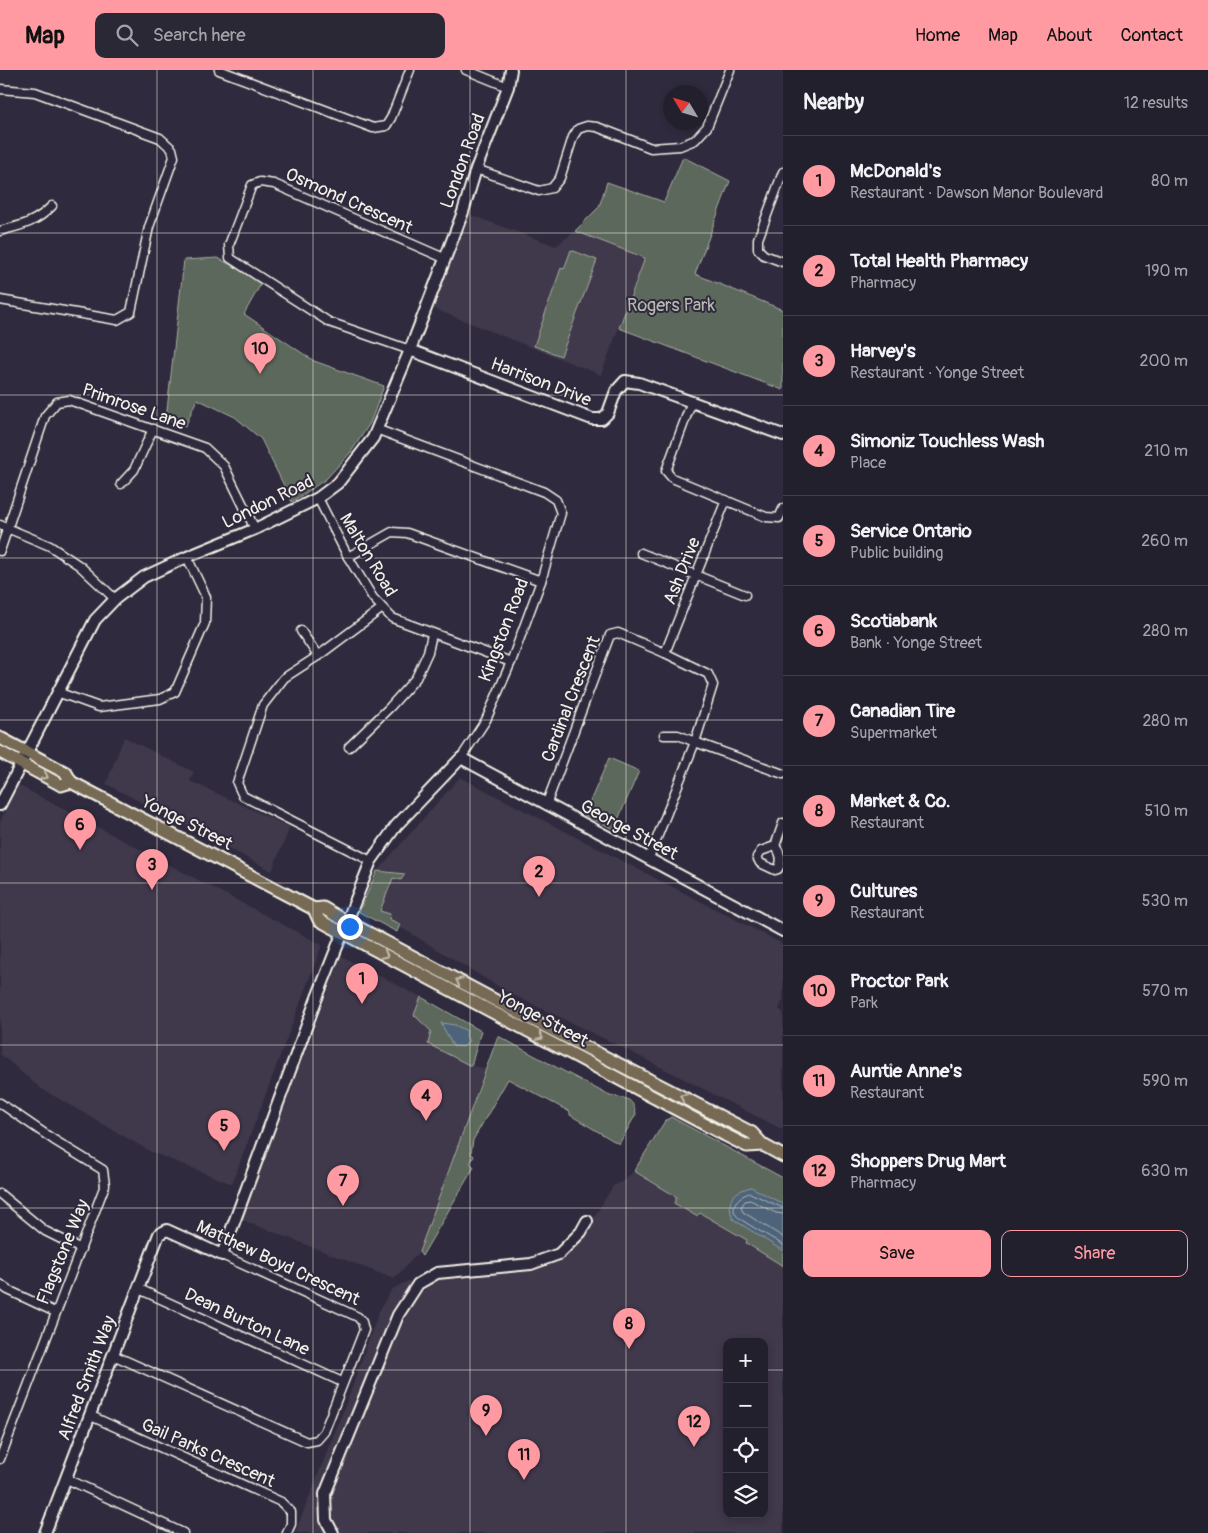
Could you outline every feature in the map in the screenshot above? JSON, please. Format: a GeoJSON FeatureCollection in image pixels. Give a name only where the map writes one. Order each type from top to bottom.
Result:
{"type":"FeatureCollection","features":[{"type":"Feature","properties":{"kind":"main road","name":"Yonge Street"},"geometry":{"type":"LineString","coordinates":[[0,738],[66,773],[71,782],[314,909],[323,908],[502,1004],[752,1133],[763,1145],[783,1156]]}},
{"type":"Feature","properties":{"kind":"main road","name":"Yonge Street"},"geometry":{"type":"LineString","coordinates":[[0,752],[61,784],[71,782]]}},
{"type":"Feature","properties":{"kind":"main road","name":"Yonge Street"},"geometry":{"type":"LineString","coordinates":[[314,909],[319,920],[725,1135],[746,1146],[763,1145]]}},
{"type":"Feature","properties":{"kind":"street"},"geometry":{"type":"LineString","coordinates":[[219,70],[373,128],[386,126],[392,118],[410,70]]}},
{"type":"Feature","properties":{"kind":"street"},"geometry":{"type":"LineString","coordinates":[[466,70],[508,86]]}},
{"type":"Feature","properties":{"kind":"street","name":"London Road"},"geometry":{"type":"LineString","coordinates":[[0,806],[95,620],[115,599],[144,577],[255,529],[318,498],[338,482],[373,438],[410,350],[463,212],[476,169],[508,86],[511,70]]}},
{"type":"Feature","properties":{"kind":"street"},"geometry":{"type":"LineString","coordinates":[[476,169],[539,191],[552,188],[560,178],[573,137],[578,129],[587,126],[597,127],[651,148],[680,146],[695,140],[707,127],[730,70]]}},
{"type":"Feature","properties":{"kind":"street"},"geometry":{"type":"LineString","coordinates":[[0,89],[35,92],[160,138],[172,148],[174,157],[150,227],[131,312],[117,320],[0,300]]}},
{"type":"Feature","properties":{"kind":"street"},"geometry":{"type":"LineString","coordinates":[[783,172],[758,239],[758,249],[764,255],[783,262]]}},
{"type":"Feature","properties":{"kind":"street","name":"Osmond Crescent"},"geometry":{"type":"LineString","coordinates":[[410,350],[329,322],[230,258],[229,245],[252,185],[260,182],[274,184],[444,258]]}},
{"type":"Feature","properties":{"kind":"street"},"geometry":{"type":"LineString","coordinates":[[0,231],[41,218],[52,206]]}},
{"type":"Feature","properties":{"kind":"street","name":"Harrison Drive"},"geometry":{"type":"LineString","coordinates":[[410,350],[592,419],[602,419],[608,413],[616,391],[625,381],[639,383],[692,401],[783,435]]}},
{"type":"Feature","properties":{"kind":"street","name":"Primrose Lane"},"geometry":{"type":"LineString","coordinates":[[0,551],[45,416],[57,402],[69,400],[205,448],[224,466],[255,529]]}},
{"type":"Feature","properties":{"kind":"street"},"geometry":{"type":"LineString","coordinates":[[692,401],[666,471],[672,478],[766,517],[779,518],[783,510]]}},
{"type":"Feature","properties":{"kind":"street"},"geometry":{"type":"LineString","coordinates":[[121,484],[134,470],[153,429]]}},
{"type":"Feature","properties":{"kind":"street","name":"Kingston Road"},"geometry":{"type":"LineString","coordinates":[[222,1255],[342,932],[371,860],[396,826],[461,758],[486,720],[541,581],[561,513],[556,500],[544,492],[376,429]]}},
{"type":"Feature","properties":{"kind":"street","name":"Malton Road"},"geometry":{"type":"LineString","coordinates":[[318,498],[348,557],[381,609],[392,618],[510,662]]}},
{"type":"Feature","properties":{"kind":"street","name":"Ash Drive"},"geometry":{"type":"LineString","coordinates":[[665,653],[726,500]]}},
{"type":"Feature","properties":{"kind":"street"},"geometry":{"type":"LineString","coordinates":[[0,525],[58,550],[80,566],[115,599]]}},
{"type":"Feature","properties":{"kind":"street"},"geometry":{"type":"LineString","coordinates":[[348,557],[392,532],[407,534],[541,581]]}},
{"type":"Feature","properties":{"kind":"street"},"geometry":{"type":"LineString","coordinates":[[641,553],[745,595]]}},
{"type":"Feature","properties":{"kind":"street"},"geometry":{"type":"LineString","coordinates":[[57,692],[98,707],[160,699],[174,692],[205,622],[206,597],[187,557]]}},
{"type":"Feature","properties":{"kind":"street"},"geometry":{"type":"LineString","coordinates":[[371,860],[243,796],[237,783],[263,705],[284,678],[318,656],[381,609]]}},
{"type":"Feature","properties":{"kind":"street"},"geometry":{"type":"LineString","coordinates":[[301,631],[318,656]]}},
{"type":"Feature","properties":{"kind":"street","name":"Cardinal Crescent"},"geometry":{"type":"LineString","coordinates":[[546,805],[610,635],[618,633],[708,674],[713,685],[695,742],[649,858]]}},
{"type":"Feature","properties":{"kind":"street"},"geometry":{"type":"LineString","coordinates":[[348,747],[390,707],[416,678],[428,652],[432,634]]}},
{"type":"Feature","properties":{"kind":"street"},"geometry":{"type":"LineString","coordinates":[[664,735],[678,735],[783,774]]}},
{"type":"Feature","properties":{"kind":"street","name":"George Street"},"geometry":{"type":"LineString","coordinates":[[461,758],[783,931]]}},
{"type":"Feature","properties":{"kind":"street"},"geometry":{"type":"LineString","coordinates":[[775,846],[783,824]]}},
{"type":"Feature","properties":{"kind":"street"},"geometry":{"type":"LineString","coordinates":[[757,855],[765,849],[775,846]]}},
{"type":"Feature","properties":{"kind":"street"},"geometry":{"type":"LineString","coordinates":[[757,855],[760,863],[776,870],[780,867],[781,862],[775,846]]}},
{"type":"Feature","properties":{"kind":"street"},"geometry":{"type":"LineString","coordinates":[[749,851],[757,855]]}},
{"type":"Feature","properties":{"kind":"street","name":"Flagstone Way"},"geometry":{"type":"LineString","coordinates":[[0,1103],[54,1140],[103,1170],[105,1185],[0,1459]]}},
{"type":"Feature","properties":{"kind":"street"},"geometry":{"type":"LineString","coordinates":[[0,1194],[45,1231],[81,1249]]}},
{"type":"Feature","properties":{"kind":"street"},"geometry":{"type":"LineString","coordinates":[[333,1533],[326,1520],[325,1494],[398,1315],[418,1284],[438,1273],[531,1264],[559,1254],[581,1232],[587,1221]]}},
{"type":"Feature","properties":{"kind":"street","name":"Matthew Boyd Crescent"},"geometry":{"type":"LineString","coordinates":[[113,1355],[307,1442],[317,1440],[324,1432],[364,1330],[362,1322],[358,1317],[167,1230],[159,1234]]}},
{"type":"Feature","properties":{"kind":"street","name":"Alfred Smith Way"},"geometry":{"type":"LineString","coordinates":[[45,1533],[159,1234]]}},
{"type":"Feature","properties":{"kind":"street"},"geometry":{"type":"LineString","coordinates":[[0,1284],[8,1290],[55,1312]]}},
{"type":"Feature","properties":{"kind":"street","name":"Dean Burton Lane"},"geometry":{"type":"LineString","coordinates":[[138,1289],[342,1382]]}},
{"type":"Feature","properties":{"kind":"street","name":"Gail Parks Crescent"},"geometry":{"type":"LineString","coordinates":[[91,1416],[281,1502],[291,1512],[291,1524],[287,1533]]}},
{"type":"Feature","properties":{"kind":"street"},"geometry":{"type":"LineString","coordinates":[[67,1479],[182,1533]]}},
{"type":"Feature","properties":{"kind":"shaded area"},"geometry":{"type":"Polygon","coordinates":[[[468,214],[556,246],[575,231],[645,258],[601,375],[432,308],[468,214]]]}},
{"type":"Feature","properties":{"kind":"shaded area"},"geometry":{"type":"Polygon","coordinates":[[[124,737],[194,772],[190,781],[290,827],[272,871],[106,784],[124,737]]]}},
{"type":"Feature","properties":{"kind":"shaded area"},"geometry":{"type":"Polygon","coordinates":[[[460,777],[783,944],[783,1000],[779,1009],[783,1012],[783,1130],[619,1046],[509,993],[405,930],[359,912],[377,871],[460,777]]]}},
{"type":"Feature","properties":{"kind":"shaded area"},"geometry":{"type":"Polygon","coordinates":[[[18,785],[322,945],[232,1184],[151,1152],[40,1088],[0,1054],[0,822],[18,785]]]}},
{"type":"Feature","properties":{"kind":"shaded area"},"geometry":{"type":"Polygon","coordinates":[[[341,956],[421,997],[414,1015],[471,1066],[485,1068],[419,1252],[394,1279],[242,1220],[341,956]]]}},
{"type":"Feature","properties":{"kind":"shaded area"},"geometry":{"type":"Polygon","coordinates":[[[671,1117],[783,1178],[783,1533],[295,1533],[347,1401],[379,1311],[392,1289],[408,1281],[423,1291],[430,1284],[438,1280],[530,1271],[541,1268],[573,1251],[613,1186],[623,1181],[634,1171],[665,1121],[671,1117]]]}},
{"type":"Feature","properties":{"kind":"green space","name":"Rogers Park"},"geometry":{"type":"Polygon","coordinates":[[[683,157],[730,181],[695,274],[783,310],[783,390],[619,328],[645,258],[575,231],[599,207],[607,182],[664,202],[683,157]]]}},
{"type":"Feature","properties":{"kind":"green space"},"geometry":{"type":"Polygon","coordinates":[[[571,250],[597,260],[561,356],[534,346],[561,268],[564,269],[571,250]]]}},
{"type":"Feature","properties":{"kind":"green space"},"geometry":{"type":"Polygon","coordinates":[[[218,258],[262,282],[244,314],[314,361],[384,386],[370,423],[351,452],[326,479],[292,502],[261,439],[235,417],[197,399],[185,427],[166,419],[184,260],[218,258]]]}},
{"type":"Feature","properties":{"kind":"green space"},"geometry":{"type":"Polygon","coordinates":[[[609,758],[639,771],[614,829],[584,815],[609,758]]]}},
{"type":"Feature","properties":{"kind":"green space"},"geometry":{"type":"Polygon","coordinates":[[[377,871],[405,874],[401,880],[393,878],[380,911],[390,914],[389,919],[400,924],[397,932],[359,912],[377,871]]]}},
{"type":"Feature","properties":{"kind":"green space"},"geometry":{"type":"Polygon","coordinates":[[[421,997],[481,1031],[471,1066],[428,1044],[431,1031],[414,1015],[421,997]]]}},
{"type":"Feature","properties":{"kind":"green space"},"geometry":{"type":"Polygon","coordinates":[[[498,1036],[610,1096],[628,1099],[633,1104],[636,1114],[619,1144],[570,1115],[570,1112],[508,1079],[473,1140],[471,1153],[474,1156],[470,1163],[474,1167],[422,1256],[419,1252],[498,1036]]]}},
{"type":"Feature","properties":{"kind":"green space"},"geometry":{"type":"Polygon","coordinates":[[[671,1117],[783,1178],[783,1266],[746,1243],[747,1240],[700,1213],[696,1216],[674,1203],[677,1197],[634,1171],[665,1121],[671,1117]]]}},
{"type":"Feature","properties":{"kind":"water"},"geometry":{"type":"Polygon","coordinates":[[[441,1023],[455,1025],[467,1031],[466,1036],[469,1041],[463,1047],[453,1046],[441,1023]]]}},
{"type":"Feature","properties":{"kind":"water"},"geometry":{"type":"Polygon","coordinates":[[[751,1187],[783,1204],[783,1251],[733,1219],[730,1207],[732,1198],[739,1191],[751,1187]]]}},
{"type":"Feature","properties":{"kind":"place","name":"Proctor Park"},"geometry":{"type":"Point","coordinates":[260,374]}},
{"type":"Feature","properties":{"kind":"place","name":"Scotiabank"},"geometry":{"type":"Point","coordinates":[80,850]}},
{"type":"Feature","properties":{"kind":"place","name":"Harvey's"},"geometry":{"type":"Point","coordinates":[152,890]}},
{"type":"Feature","properties":{"kind":"place","name":"Total Health Pharmacy"},"geometry":{"type":"Point","coordinates":[539,897]}},
{"type":"Feature","properties":{"kind":"place","name":"McDonald's"},"geometry":{"type":"Point","coordinates":[362,1004]}},
{"type":"Feature","properties":{"kind":"place","name":"Simoniz Touchless Wash"},"geometry":{"type":"Point","coordinates":[426,1121]}},
{"type":"Feature","properties":{"kind":"place","name":"Service Ontario"},"geometry":{"type":"Point","coordinates":[224,1151]}},
{"type":"Feature","properties":{"kind":"place","name":"Canadian Tire"},"geometry":{"type":"Point","coordinates":[343,1206]}},
{"type":"Feature","properties":{"kind":"place","name":"Market & Co."},"geometry":{"type":"Point","coordinates":[629,1349]}},
{"type":"Feature","properties":{"kind":"place","name":"Cultures"},"geometry":{"type":"Point","coordinates":[486,1436]}},
{"type":"Feature","properties":{"kind":"place","name":"Shoppers Drug Mart"},"geometry":{"type":"Point","coordinates":[694,1447]}},
{"type":"Feature","properties":{"kind":"place","name":"Auntie Anne's"},"geometry":{"type":"Point","coordinates":[524,1480]}}]}
